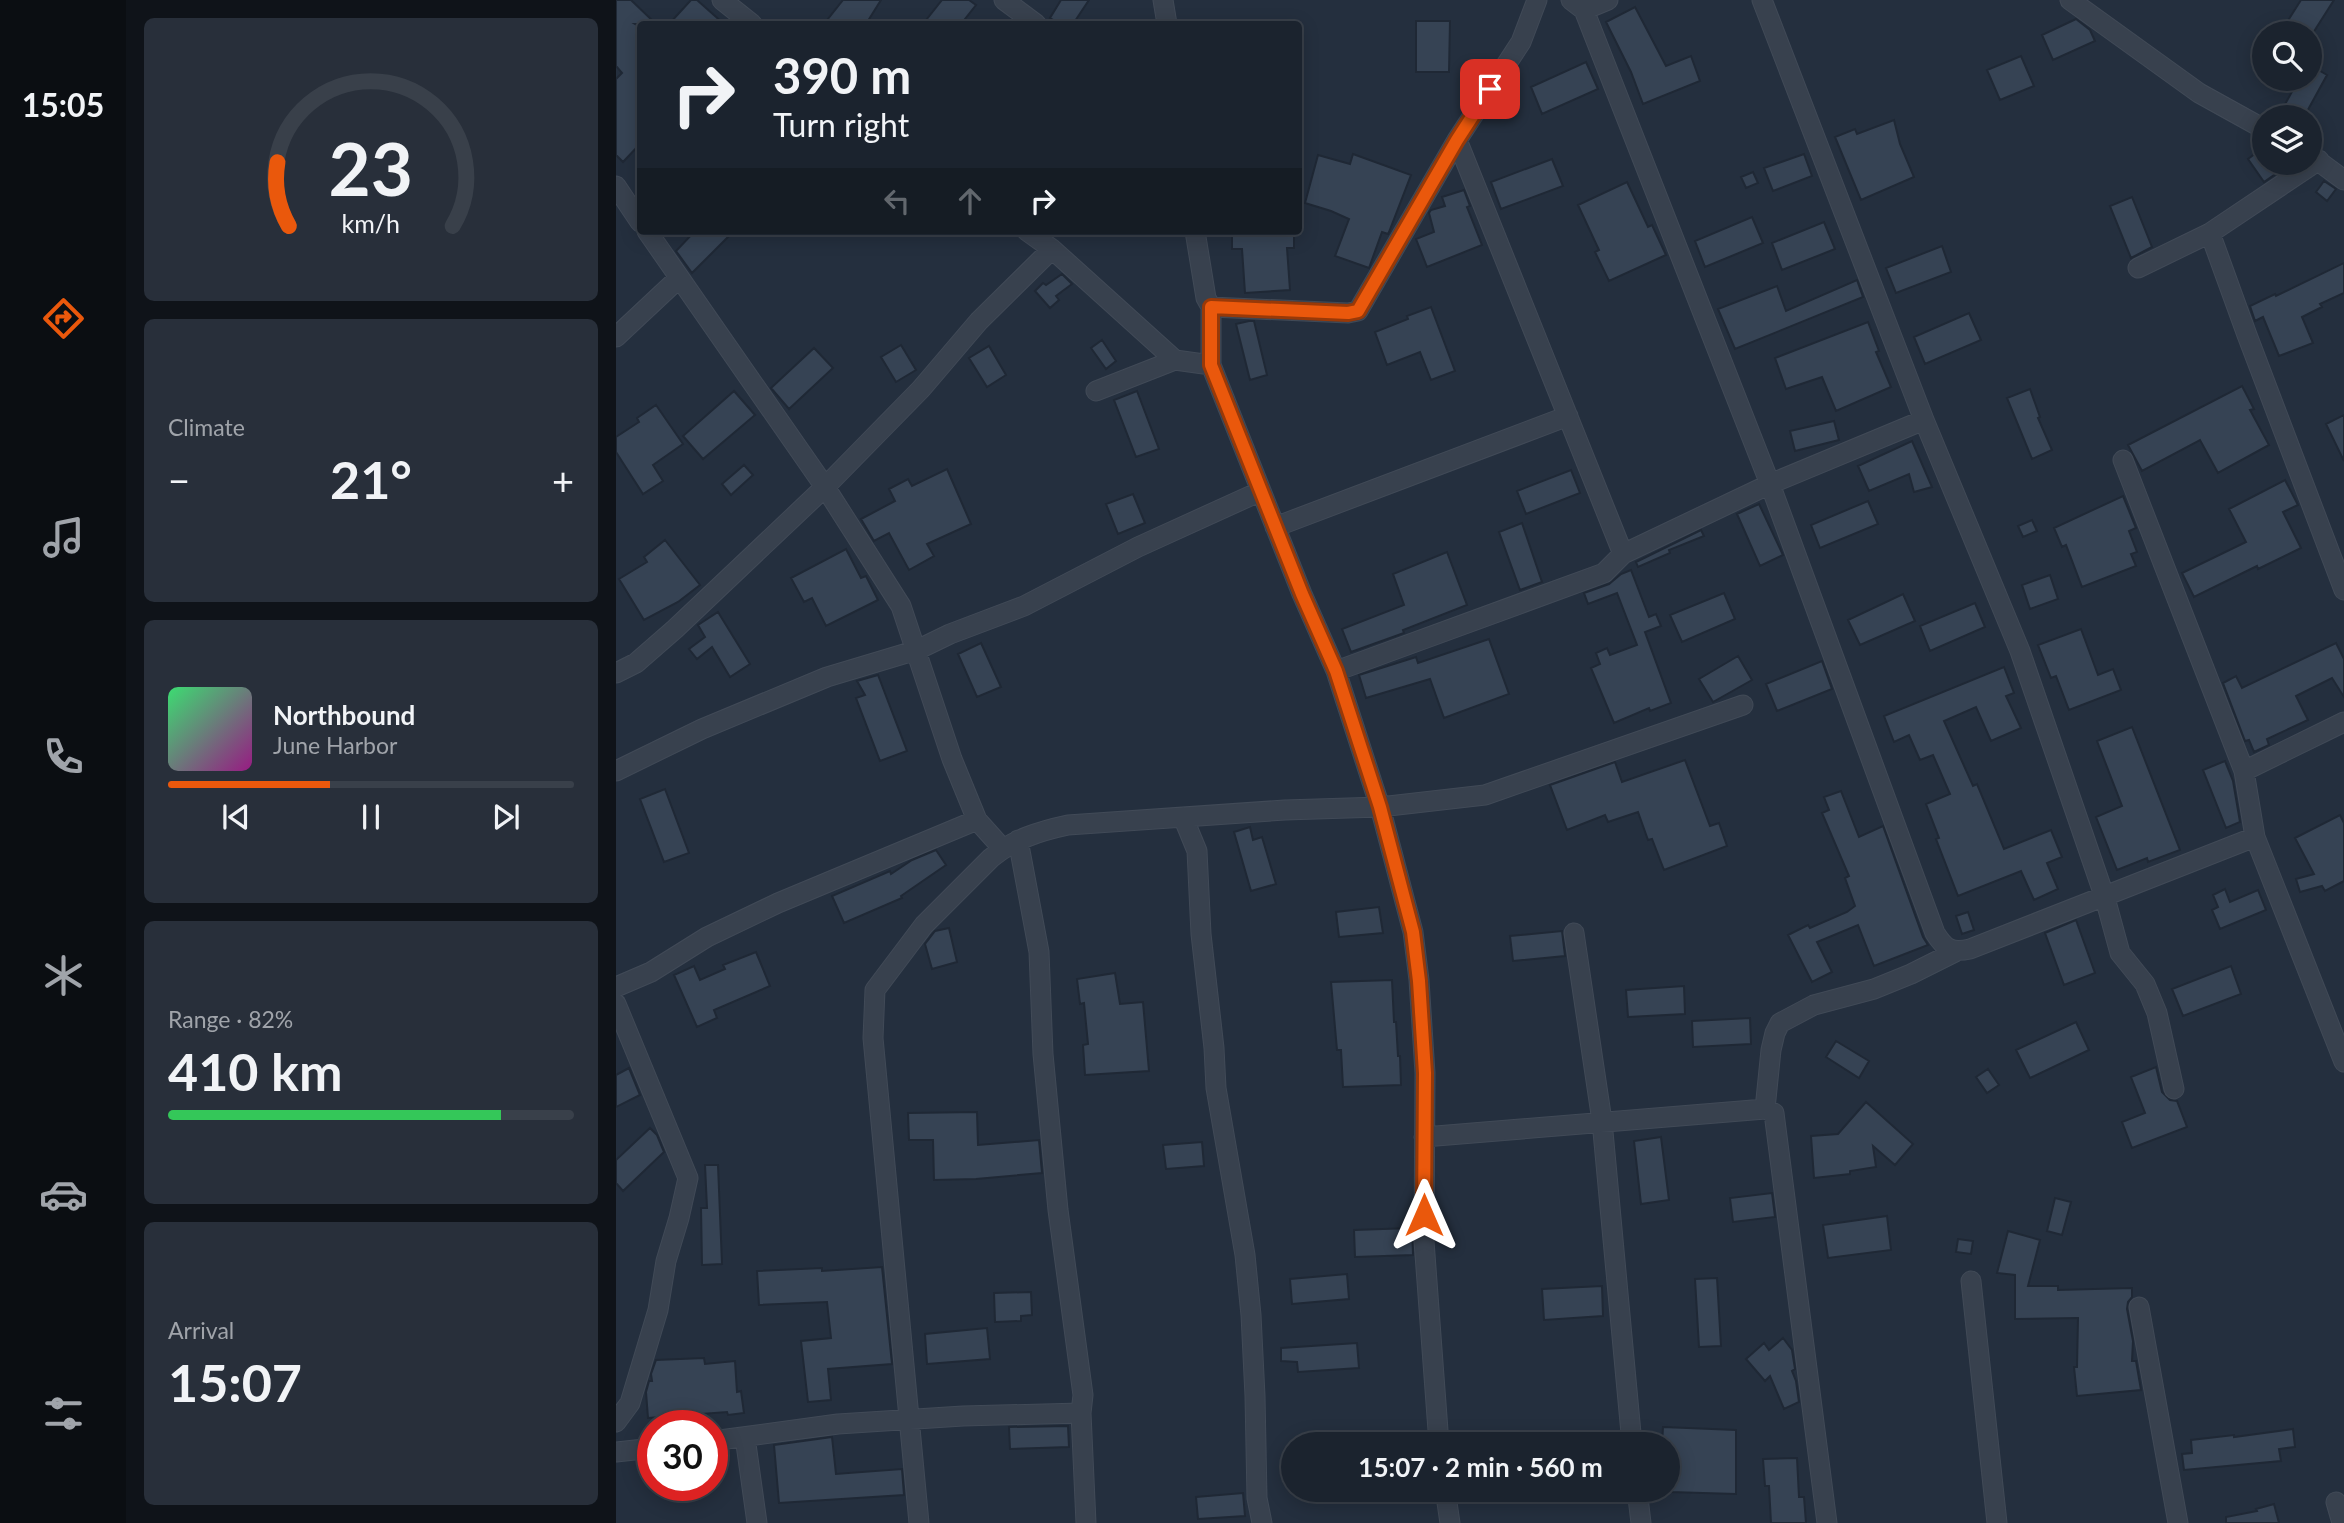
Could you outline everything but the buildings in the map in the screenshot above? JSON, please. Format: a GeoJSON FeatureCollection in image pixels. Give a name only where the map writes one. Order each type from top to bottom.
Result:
{"type":"FeatureCollection","features":[{"type":"Feature","properties":{"kind":"street"},"geometry":{"type":"LineString","coordinates":[[722,0],[748,21]]}},
{"type":"Feature","properties":{"kind":"street"},"geometry":{"type":"LineString","coordinates":[[1004,0],[1032,21]]}},
{"type":"Feature","properties":{"kind":"street"},"geometry":{"type":"LineString","coordinates":[[1163,0],[1166,21]]}},
{"type":"Feature","properties":{"kind":"street"},"geometry":{"type":"LineString","coordinates":[[1211,307],[1348,313],[1358,311],[1457,140],[1521,42],[1537,0]]}},
{"type":"Feature","properties":{"kind":"street"},"geometry":{"type":"LineString","coordinates":[[1608,0],[1578,5],[1770,484],[1935,933],[1944,947],[1955,953]]}},
{"type":"Feature","properties":{"kind":"street"},"geometry":{"type":"LineString","coordinates":[[1762,0],[1924,420],[2020,651],[2105,898],[2120,953],[2145,984],[2157,1013],[2174,1089]]}},
{"type":"Feature","properties":{"kind":"street"},"geometry":{"type":"LineString","coordinates":[[2070,0],[2199,93],[2252,122]]}},
{"type":"Feature","properties":{"kind":"street"},"geometry":{"type":"LineString","coordinates":[[1457,140],[1623,554]]}},
{"type":"Feature","properties":{"kind":"street"},"geometry":{"type":"LineString","coordinates":[[2322,163],[2344,180]]}},
{"type":"Feature","properties":{"kind":"street"},"geometry":{"type":"LineString","coordinates":[[2138,268],[2210,233],[2289,175]]}},
{"type":"Feature","properties":{"kind":"street"},"geometry":{"type":"LineString","coordinates":[[616,186],[637,218]]}},
{"type":"Feature","properties":{"kind":"street"},"geometry":{"type":"LineString","coordinates":[[2210,233],[2344,590]]}},
{"type":"Feature","properties":{"kind":"street"},"geometry":{"type":"LineString","coordinates":[[650,235],[825,487],[901,606],[952,759],[977,820],[1010,844],[1038,952],[1043,1054],[1058,1209],[1083,1395],[1081,1413],[1086,1523]]}},
{"type":"Feature","properties":{"kind":"street"},"geometry":{"type":"LineString","coordinates":[[1033,235],[1052,249],[1175,360]]}},
{"type":"Feature","properties":{"kind":"street"},"geometry":{"type":"LineString","coordinates":[[1196,235],[1206,298],[1211,307],[1211,365],[1336,671],[1380,807],[1413,932],[1425,1073],[1424,1241],[1438,1432]]}},
{"type":"Feature","properties":{"kind":"street"},"geometry":{"type":"LineString","coordinates":[[616,673],[636,663],[676,629],[825,487],[921,389],[979,321],[1052,249]]}},
{"type":"Feature","properties":{"kind":"street"},"geometry":{"type":"LineString","coordinates":[[616,337],[679,278]]}},
{"type":"Feature","properties":{"kind":"street"},"geometry":{"type":"LineString","coordinates":[[1096,391],[1175,360],[1211,365]]}},
{"type":"Feature","properties":{"kind":"street"},"geometry":{"type":"LineString","coordinates":[[1275,527],[1568,416]]}},
{"type":"Feature","properties":{"kind":"street"},"geometry":{"type":"LineString","coordinates":[[1336,671],[1604,573],[1623,554],[1770,484],[1924,420]]}},
{"type":"Feature","properties":{"kind":"street"},"geometry":{"type":"LineString","coordinates":[[2123,460],[2244,771],[2255,837],[2344,1062]]}},
{"type":"Feature","properties":{"kind":"street"},"geometry":{"type":"LineString","coordinates":[[616,771],[702,729],[827,677],[917,650],[950,634],[1024,606],[1138,547],[1261,491]]}},
{"type":"Feature","properties":{"kind":"street"},"geometry":{"type":"LineString","coordinates":[[919,1523],[873,1038],[875,990],[924,925],[1010,844],[1038,831],[1068,825],[1380,807],[1485,796],[1743,705]]}},
{"type":"Feature","properties":{"kind":"street"},"geometry":{"type":"LineString","coordinates":[[2244,771],[2344,722]]}},
{"type":"Feature","properties":{"kind":"street"},"geometry":{"type":"LineString","coordinates":[[1183,817],[1197,851],[1201,934],[1216,1088],[1245,1255],[1251,1315],[1257,1498],[1262,1523]]}},
{"type":"Feature","properties":{"kind":"street"},"geometry":{"type":"LineString","coordinates":[[616,987],[651,972],[708,937],[778,903],[977,820]]}},
{"type":"Feature","properties":{"kind":"street"},"geometry":{"type":"LineString","coordinates":[[1765,1110],[1770,1050],[1774,1033],[1780,1023],[1814,1006],[1874,989],[1955,953],[1970,950],[2105,898],[2255,837]]}},
{"type":"Feature","properties":{"kind":"street"},"geometry":{"type":"LineString","coordinates":[[1574,933],[1602,1121],[1631,1432]]}},
{"type":"Feature","properties":{"kind":"street"},"geometry":{"type":"LineString","coordinates":[[616,1004],[688,1178],[666,1261],[658,1310],[630,1403],[616,1422]]}},
{"type":"Feature","properties":{"kind":"street"},"geometry":{"type":"LineString","coordinates":[[1424,1137],[1602,1121],[1765,1110],[1774,1113],[1826,1523]]}},
{"type":"Feature","properties":{"kind":"street"},"geometry":{"type":"LineString","coordinates":[[1971,1281],[1997,1523]]}},
{"type":"Feature","properties":{"kind":"street"},"geometry":{"type":"LineString","coordinates":[[2139,1307],[2178,1523]]}},
{"type":"Feature","properties":{"kind":"street"},"geometry":{"type":"LineString","coordinates":[[728,1439],[838,1424],[1081,1413]]}},
{"type":"Feature","properties":{"kind":"street"},"geometry":{"type":"LineString","coordinates":[[745,1437],[757,1523]]}},
{"type":"Feature","properties":{"kind":"street"},"geometry":{"type":"LineString","coordinates":[[616,1452],[637,1450]]}},
{"type":"Feature","properties":{"kind":"street"},"geometry":{"type":"LineString","coordinates":[[1447,1502],[1450,1523]]}},
{"type":"Feature","properties":{"kind":"street"},"geometry":{"type":"LineString","coordinates":[[1639,1502],[1641,1523]]}},
{"type":"Feature","properties":{"kind":"street"},"geometry":{"type":"LineString","coordinates":[[2336,1502],[2342,1523]]}},
{"type":"Feature","properties":{"kind":"route"},"geometry":{"type":"LineString","coordinates":[[1424,1215],[1425,1073],[1413,932],[1380,807],[1336,671],[1302,594],[1211,365],[1211,307],[1348,313],[1358,311],[1457,140],[1490,89]]}}]}
